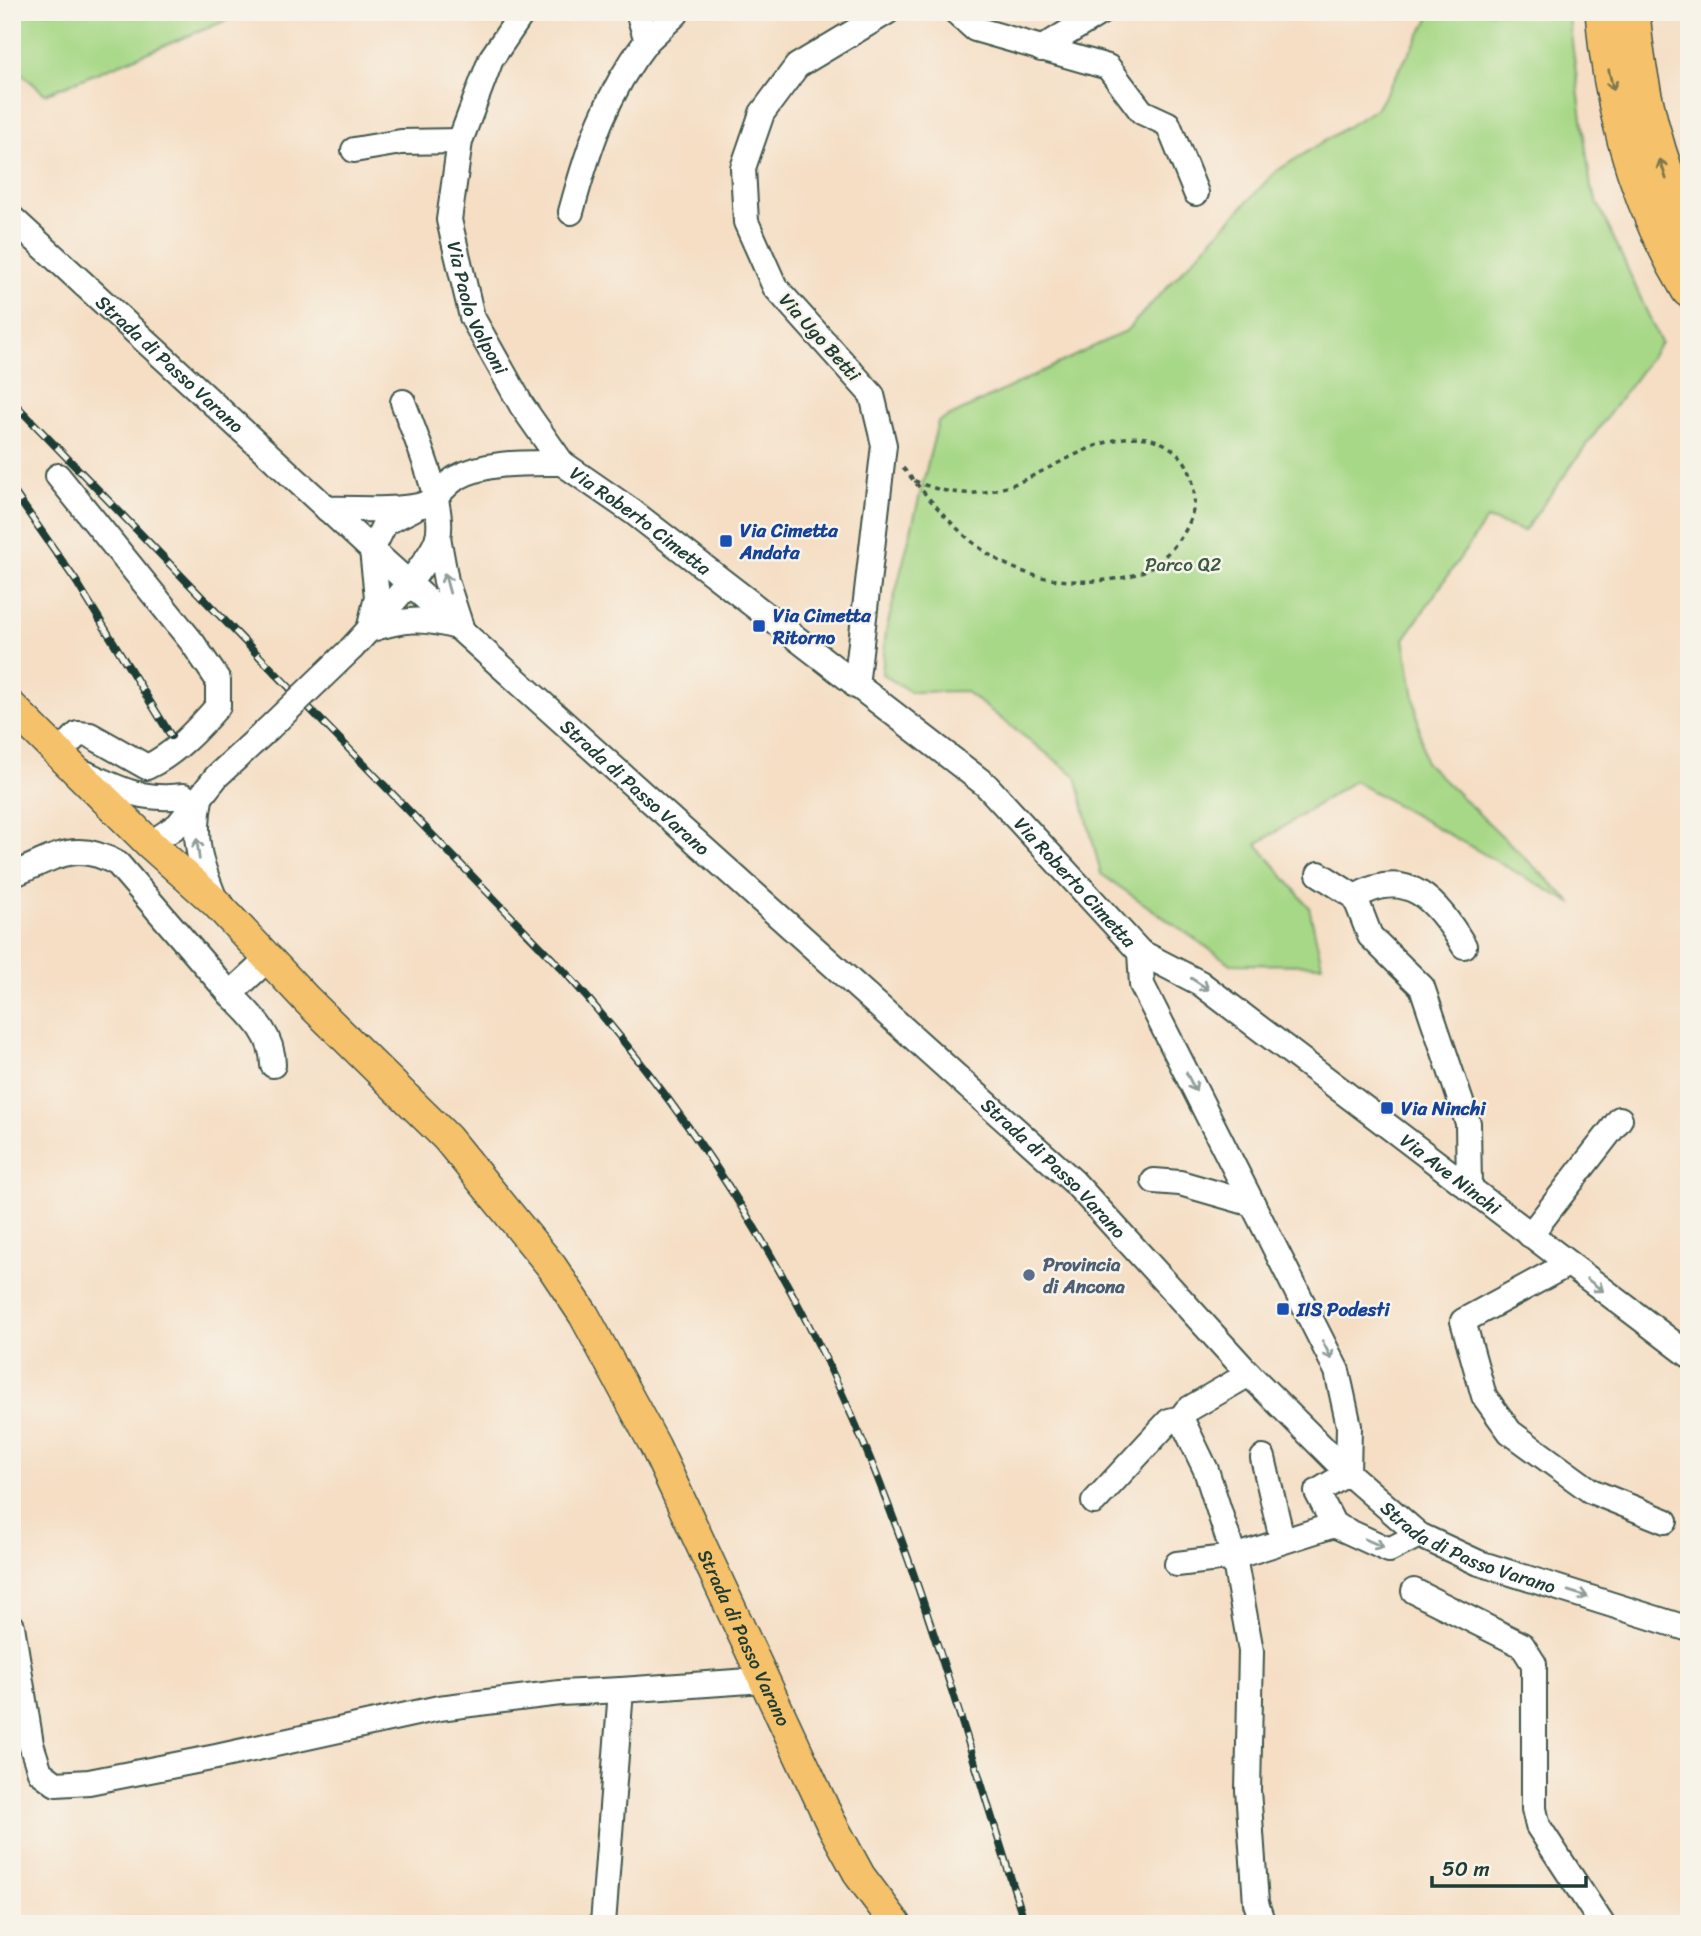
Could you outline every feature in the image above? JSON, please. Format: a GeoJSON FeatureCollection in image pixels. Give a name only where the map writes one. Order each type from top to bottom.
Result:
{"type":"FeatureCollection","features":[{"type":"Feature","properties":{"kind":"highway"},"geometry":{"type":"LineString","coordinates":[[1603,12],[1607,64],[1640,192],[1689,290]]}},
{"type":"Feature","properties":{"kind":"highway"},"geometry":{"type":"LineString","coordinates":[[1632,12],[1635,58],[1649,126],[1668,186],[1689,232]]}},
{"type":"Feature","properties":{"kind":"main road","name":"Strada di Passo Varano"},"geometry":{"type":"LineString","coordinates":[[12,707],[150,844],[216,903],[268,959],[447,1138],[552,1267],[584,1315],[655,1446],[830,1821],[860,1876],[896,1924]]}},
{"type":"Feature","properties":{"kind":"street","name":"Via Paolo Volponi"},"geometry":{"type":"LineString","coordinates":[[523,12],[491,59],[460,141],[449,220],[472,317],[522,406],[562,463]]}},
{"type":"Feature","properties":{"kind":"street"},"geometry":{"type":"LineString","coordinates":[[638,12],[647,41]]}},
{"type":"Feature","properties":{"kind":"street","name":"Via Ugo Betti"},"geometry":{"type":"LineString","coordinates":[[856,686],[884,445],[872,396],[775,287],[746,222],[743,168],[762,113],[797,66],[887,12]]}},
{"type":"Feature","properties":{"kind":"street"},"geometry":{"type":"LineString","coordinates":[[956,12],[975,29],[1108,67],[1142,112],[1168,124],[1196,193]]}},
{"type":"Feature","properties":{"kind":"street"},"geometry":{"type":"LineString","coordinates":[[1041,49],[1101,12]]}},
{"type":"Feature","properties":{"kind":"street"},"geometry":{"type":"LineString","coordinates":[[571,212],[602,113],[625,69],[673,13]]}},
{"type":"Feature","properties":{"kind":"street"},"geometry":{"type":"LineString","coordinates":[[354,150],[401,142],[460,141]]}},
{"type":"Feature","properties":{"kind":"street","name":"Strada di Passo Varano"},"geometry":{"type":"LineString","coordinates":[[12,219],[372,550],[1074,1182],[1249,1374],[1348,1473],[1419,1535],[1479,1563],[1689,1629]]}},
{"type":"Feature","properties":{"kind":"street"},"geometry":{"type":"LineString","coordinates":[[403,402],[438,537],[446,581],[461,628]]}},
{"type":"Feature","properties":{"kind":"street"},"geometry":{"type":"LineString","coordinates":[[360,639],[377,597],[372,550],[385,523],[428,502],[455,479],[479,470],[530,463],[562,463]]}},
{"type":"Feature","properties":{"kind":"street","name":"Via Roberto Cimetta"},"geometry":{"type":"LineString","coordinates":[[562,463],[633,512],[986,785],[1140,952],[1142,985],[1337,1371],[1349,1426],[1348,1473]]}},
{"type":"Feature","properties":{"kind":"street"},"geometry":{"type":"LineString","coordinates":[[58,476],[184,632],[218,680],[218,706],[189,737],[164,758],[147,767],[90,735],[78,734],[69,761]]}},
{"type":"Feature","properties":{"kind":"street"},"geometry":{"type":"LineString","coordinates":[[327,509],[428,502]]}},
{"type":"Feature","properties":{"kind":"street","name":"Strada di Passo Varano"},"geometry":{"type":"LineString","coordinates":[[150,844],[164,816],[201,788],[267,730],[360,639],[408,582],[438,537]]}},
{"type":"Feature","properties":{"kind":"street","name":"Strada di Passo Varano"},"geometry":{"type":"LineString","coordinates":[[360,639],[405,619],[437,621],[461,628]]}},
{"type":"Feature","properties":{"kind":"street","name":"Strada di Passo Varano"},"geometry":{"type":"LineString","coordinates":[[69,761],[135,795],[156,799],[201,788]]}},
{"type":"Feature","properties":{"kind":"street","name":"Strada di Passo Varano"},"geometry":{"type":"LineString","coordinates":[[201,788],[195,826],[199,860],[216,903]]}},
{"type":"Feature","properties":{"kind":"street"},"geometry":{"type":"LineString","coordinates":[[12,875],[70,851],[98,852],[118,864],[230,994],[258,1022],[273,1048],[273,1065]]}},
{"type":"Feature","properties":{"kind":"street"},"geometry":{"type":"LineString","coordinates":[[1319,874],[1354,897],[1370,936],[1422,987],[1468,1124],[1469,1188]]}},
{"type":"Feature","properties":{"kind":"street"},"geometry":{"type":"LineString","coordinates":[[1354,897],[1372,887],[1397,884],[1416,888],[1447,919],[1464,946]]}},
{"type":"Feature","properties":{"kind":"street","name":"Via Ave Ninchi"},"geometry":{"type":"LineString","coordinates":[[1140,952],[1200,983],[1689,1355]]}},
{"type":"Feature","properties":{"kind":"street"},"geometry":{"type":"LineString","coordinates":[[230,994],[268,959]]}},
{"type":"Feature","properties":{"kind":"street"},"geometry":{"type":"LineString","coordinates":[[1530,1235],[1620,1119]]}},
{"type":"Feature","properties":{"kind":"street"},"geometry":{"type":"LineString","coordinates":[[1154,1181],[1180,1183],[1253,1204]]}},
{"type":"Feature","properties":{"kind":"street"},"geometry":{"type":"LineString","coordinates":[[1568,1264],[1463,1321],[1484,1396],[1510,1432],[1591,1491],[1665,1521]]}},
{"type":"Feature","properties":{"kind":"street"},"geometry":{"type":"LineString","coordinates":[[1094,1503],[1169,1421],[1181,1418],[1187,1410],[1249,1374]]}},
{"type":"Feature","properties":{"kind":"street"},"geometry":{"type":"LineString","coordinates":[[1181,1418],[1206,1470],[1234,1557],[1251,1651],[1248,1790],[1256,1903],[1263,1924]]}},
{"type":"Feature","properties":{"kind":"street"},"geometry":{"type":"LineString","coordinates":[[1263,1458],[1282,1539]]}},
{"type":"Feature","properties":{"kind":"street"},"geometry":{"type":"LineString","coordinates":[[1348,1473],[1317,1492],[1334,1525],[1389,1550],[1419,1535]]}},
{"type":"Feature","properties":{"kind":"street"},"geometry":{"type":"LineString","coordinates":[[1177,1564],[1234,1557],[1282,1539],[1334,1525]]}},
{"type":"Feature","properties":{"kind":"street"},"geometry":{"type":"LineString","coordinates":[[1414,1591],[1522,1645],[1534,1664],[1534,1809],[1538,1826],[1602,1924]]}},
{"type":"Feature","properties":{"kind":"street"},"geometry":{"type":"LineString","coordinates":[[12,1626],[31,1744],[40,1772],[56,1784],[89,1782],[191,1762],[439,1708],[560,1693],[764,1680]]}},
{"type":"Feature","properties":{"kind":"street"},"geometry":{"type":"LineString","coordinates":[[603,1924],[621,1690]]}},
{"type":"Feature","properties":{"kind":"path"},"geometry":{"type":"LineString","coordinates":[[884,445],[935,508],[995,561],[1059,583],[1118,580],[1153,566],[1177,543],[1191,521],[1196,498],[1183,459],[1169,445],[1150,437],[1126,436],[1062,461],[1026,481],[994,491],[963,493],[931,488],[913,480]]}},
{"type":"Feature","properties":{"kind":"green space"},"geometry":{"type":"Polygon","coordinates":[[[12,12],[247,12],[45,94],[12,65],[12,12]]]}},
{"type":"Feature","properties":{"kind":"green space","name":"Parco Q2"},"geometry":{"type":"Polygon","coordinates":[[[1433,12],[1568,12],[1591,188],[1661,343],[1524,531],[1487,519],[1404,639],[1425,762],[1573,904],[1354,781],[1257,844],[1309,907],[1322,965],[1231,964],[1101,874],[1076,776],[965,691],[911,692],[882,674],[886,631],[938,422],[1126,331],[1275,172],[1377,108],[1433,12]]]}},
{"type":"Feature","properties":{"kind":"railway"},"geometry":{"type":"LineString","coordinates":[[12,401],[564,971],[633,1053],[727,1183],[807,1322],[842,1393],[873,1466],[928,1616],[1024,1920]]}},
{"type":"Feature","properties":{"kind":"railway"},"geometry":{"type":"LineString","coordinates":[[12,489],[76,581],[171,736]]}},
{"type":"Feature","properties":{"kind":"place","name":"Via Cimetta Andata"},"geometry":{"type":"Point","coordinates":[726,541]}},
{"type":"Feature","properties":{"kind":"place","name":"Via Cimetta Ritorno"},"geometry":{"type":"Point","coordinates":[759,626]}},
{"type":"Feature","properties":{"kind":"place","name":"Via Ninchi"},"geometry":{"type":"Point","coordinates":[1387,1108]}},
{"type":"Feature","properties":{"kind":"place","name":"Provincia di Ancona"},"geometry":{"type":"Point","coordinates":[1029,1275]}},
{"type":"Feature","properties":{"kind":"place","name":"IIS Podesti"},"geometry":{"type":"Point","coordinates":[1283,1309]}}]}
